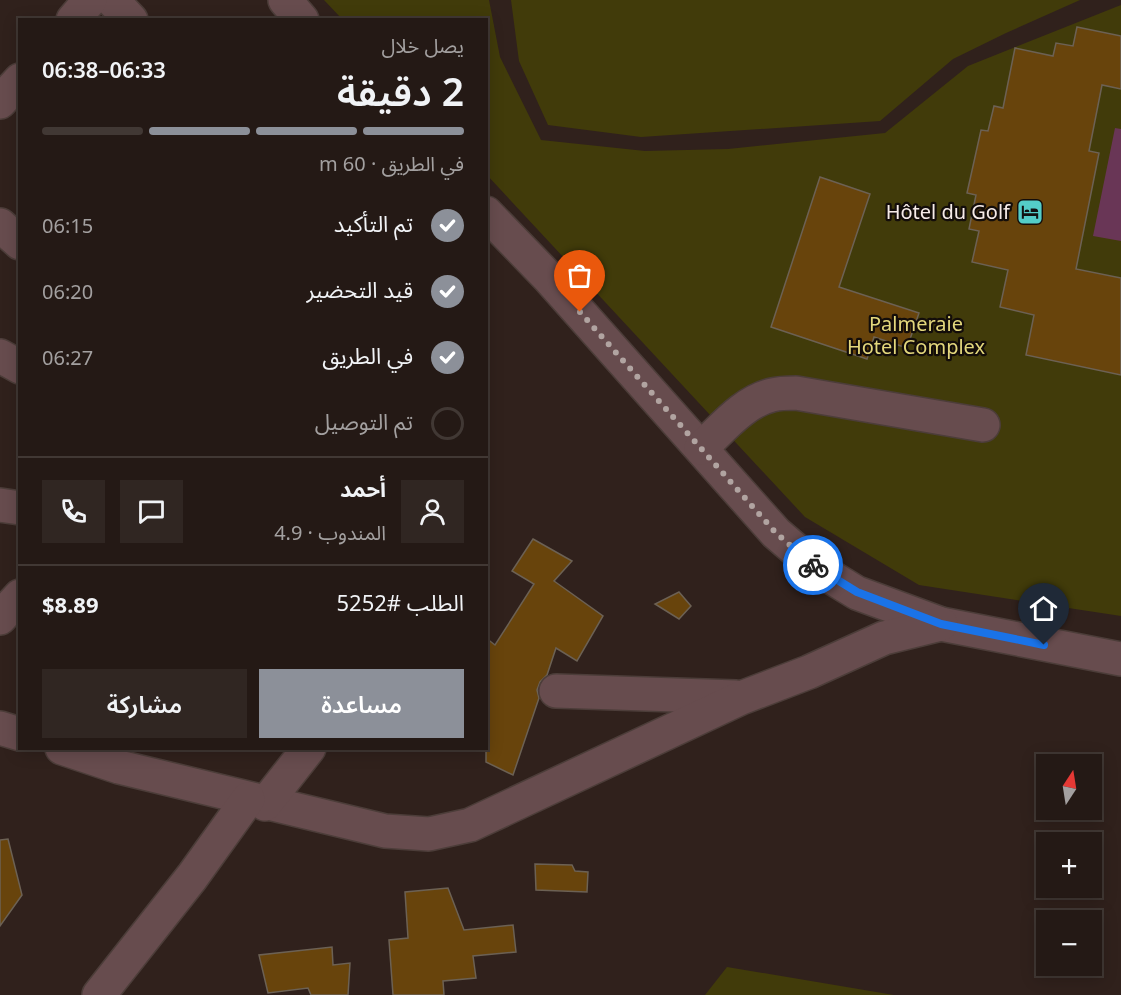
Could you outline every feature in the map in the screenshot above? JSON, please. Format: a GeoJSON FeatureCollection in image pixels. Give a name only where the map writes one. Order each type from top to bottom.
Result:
{"type":"FeatureCollection","features":[{"type":"Feature","properties":{"kind":"street"},"geometry":{"type":"LineString","coordinates":[[75,18],[90,0]]}},
{"type":"Feature","properties":{"kind":"street"},"geometry":{"type":"LineString","coordinates":[[111,0],[129,18]]}},
{"type":"Feature","properties":{"kind":"street"},"geometry":{"type":"LineString","coordinates":[[285,0],[301,18]]}},
{"type":"Feature","properties":{"kind":"street"},"geometry":{"type":"LineString","coordinates":[[0,102],[18,82]]}},
{"type":"Feature","properties":{"kind":"street"},"geometry":{"type":"LineString","coordinates":[[488,215],[549,278],[776,533],[818,569],[857,592],[941,624],[1121,659]]}},
{"type":"Feature","properties":{"kind":"street"},"geometry":{"type":"LineString","coordinates":[[0,225],[18,241]]}},
{"type":"Feature","properties":{"kind":"street"},"geometry":{"type":"LineString","coordinates":[[0,356],[18,366]]}},
{"type":"Feature","properties":{"kind":"street"},"geometry":{"type":"LineString","coordinates":[[701,448],[743,409],[771,395],[782,394],[796,393],[983,425]]}},
{"type":"Feature","properties":{"kind":"street"},"geometry":{"type":"LineString","coordinates":[[0,505],[18,508]]}},
{"type":"Feature","properties":{"kind":"street"},"geometry":{"type":"LineString","coordinates":[[0,618],[18,598]]}},
{"type":"Feature","properties":{"kind":"street"},"geometry":{"type":"LineString","coordinates":[[68,750],[118,767],[257,802],[385,831],[429,834],[470,825],[741,698],[809,672],[884,638],[941,624]]}},
{"type":"Feature","properties":{"kind":"street"},"geometry":{"type":"LineString","coordinates":[[556,691],[741,698]]}},
{"type":"Feature","properties":{"kind":"street"},"geometry":{"type":"LineString","coordinates":[[0,728],[18,733]]}},
{"type":"Feature","properties":{"kind":"street"},"geometry":{"type":"LineString","coordinates":[[99,995],[192,877],[257,802],[307,750]]}},
{"type":"Feature","properties":{"kind":"green space","name":"Palmeraie Hotel Complex"},"geometry":{"type":"Polygon","coordinates":[[[324,0],[489,0],[500,57],[541,140],[645,151],[728,149],[885,133],[968,66],[1121,5],[1121,616],[919,585],[805,517],[488,176],[488,18],[341,18],[324,0]]]}},
{"type":"Feature","properties":{"kind":"green space"},"geometry":{"type":"Polygon","coordinates":[[[511,0],[1080,0],[953,59],[880,121],[641,137],[548,125],[519,61],[511,0]]]}},
{"type":"Feature","properties":{"kind":"green space"},"geometry":{"type":"Polygon","coordinates":[[[727,967],[894,995],[705,995],[727,967]]]}},
{"type":"Feature","properties":{"kind":"shaded area"},"geometry":{"type":"Polygon","coordinates":[[[1115,128],[1121,129],[1121,241],[1093,236],[1115,128]]]}},
{"type":"Feature","properties":{"kind":"building","name":"Hôtel du Golf"},"geometry":{"type":"Polygon","coordinates":[[[1077,27],[1121,36],[1121,89],[1102,85],[1089,151],[1099,153],[1076,269],[1121,278],[1121,375],[1026,355],[1034,315],[1000,307],[1008,270],[972,262],[979,231],[969,229],[976,195],[967,193],[981,130],[988,131],[994,106],[1003,108],[1015,48],[1053,56],[1056,43],[1073,46],[1077,27]]]}},
{"type":"Feature","properties":{"kind":"building"},"geometry":{"type":"Polygon","coordinates":[[[820,177],[870,194],[839,287],[919,313],[907,348],[874,337],[867,359],[771,327],[820,177]]]}},
{"type":"Feature","properties":{"kind":"building"},"geometry":{"type":"Polygon","coordinates":[[[533,539],[572,561],[554,581],[603,616],[577,661],[556,648],[547,675],[540,682],[537,690],[539,698],[513,775],[486,762],[486,750],[488,750],[488,640],[495,645],[534,584],[512,571],[533,539]]]}},
{"type":"Feature","properties":{"kind":"building"},"geometry":{"type":"Polygon","coordinates":[[[679,592],[691,606],[679,619],[655,604],[679,592]]]}},
{"type":"Feature","properties":{"kind":"building"},"geometry":{"type":"Polygon","coordinates":[[[8,839],[22,895],[0,926],[0,840],[8,839]]]}},
{"type":"Feature","properties":{"kind":"building"},"geometry":{"type":"Polygon","coordinates":[[[535,864],[572,865],[575,871],[588,872],[587,892],[536,890],[535,864]]]}},
{"type":"Feature","properties":{"kind":"building"},"geometry":{"type":"Polygon","coordinates":[[[448,888],[464,930],[513,925],[516,952],[473,956],[476,978],[443,981],[444,995],[393,995],[389,940],[408,938],[405,892],[448,888]]]}},
{"type":"Feature","properties":{"kind":"building"},"geometry":{"type":"Polygon","coordinates":[[[332,947],[333,965],[350,963],[348,995],[311,995],[308,988],[268,993],[259,955],[332,947]]]}},
{"type":"Feature","properties":{"kind":"way so far"},"geometry":{"type":"LineString","coordinates":[[580,312],[776,533],[813,565]]}},
{"type":"Feature","properties":{"kind":"place","name":"Hôtel du Golf"},"geometry":{"type":"Point","coordinates":[1030,212]}},
{"type":"Feature","properties":{"kind":"route"},"geometry":{"type":"LineString","coordinates":[[813,565],[857,592],[941,624],[1044,645]]}}]}
